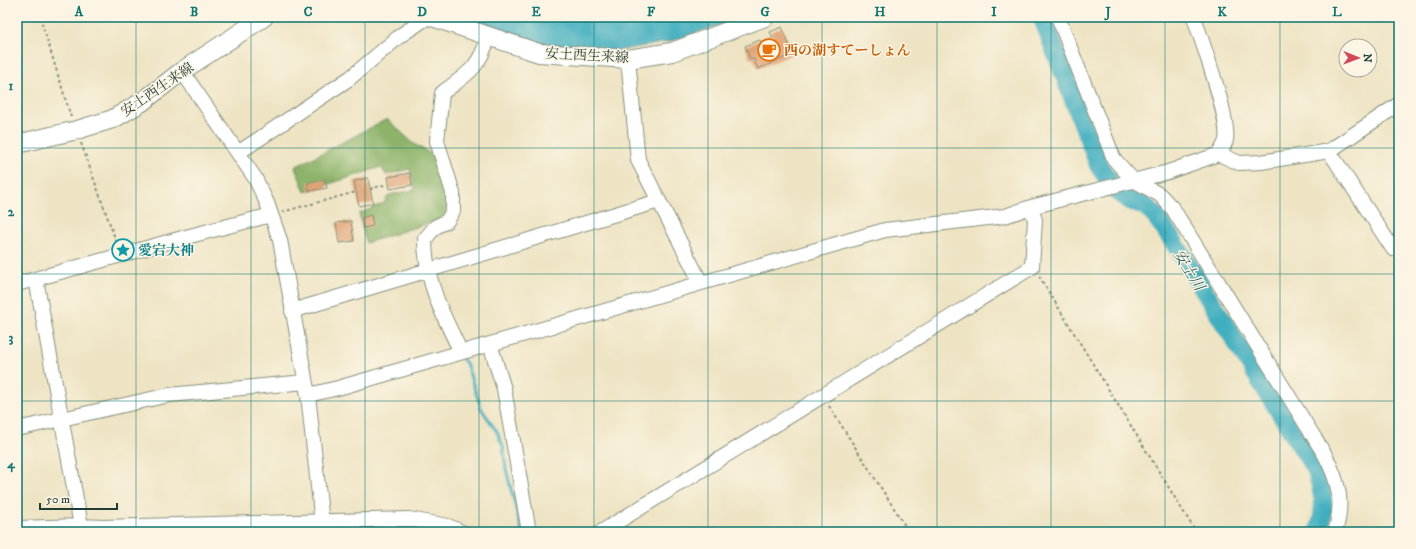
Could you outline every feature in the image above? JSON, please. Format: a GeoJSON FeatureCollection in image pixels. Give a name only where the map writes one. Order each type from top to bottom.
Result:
{"type":"FeatureCollection","features":[{"type":"Feature","properties":{"kind":"main road","name":"安土西生来線"},"geometry":{"type":"LineString","coordinates":[[17,144],[77,130],[112,119],[142,102],[182,71],[264,17]]}},
{"type":"Feature","properties":{"kind":"main road","name":"安土西生来線"},"geometry":{"type":"LineString","coordinates":[[432,17],[539,53],[628,59],[672,52],[765,17]]}},
{"type":"Feature","properties":{"kind":"street"},"geometry":{"type":"LineString","coordinates":[[238,153],[350,78],[401,35],[428,17]]}},
{"type":"Feature","properties":{"kind":"street"},"geometry":{"type":"LineString","coordinates":[[1058,17],[1114,159],[1128,181],[1160,195],[1173,209],[1325,455],[1334,472],[1341,497],[1335,532]]}},
{"type":"Feature","properties":{"kind":"street"},"geometry":{"type":"LineString","coordinates":[[1194,17],[1225,125],[1226,140],[1219,154]]}},
{"type":"Feature","properties":{"kind":"street"},"geometry":{"type":"LineString","coordinates":[[461,352],[432,289],[425,254],[425,239],[435,227],[447,221],[453,211],[453,193],[437,141],[442,93],[473,70],[484,53],[488,37]]}},
{"type":"Feature","properties":{"kind":"street"},"geometry":{"type":"LineString","coordinates":[[628,59],[638,160],[701,283]]}},
{"type":"Feature","properties":{"kind":"street"},"geometry":{"type":"LineString","coordinates":[[182,71],[255,178],[280,240],[306,388],[323,527]]}},
{"type":"Feature","properties":{"kind":"street"},"geometry":{"type":"LineString","coordinates":[[17,429],[169,394],[338,388],[885,230],[1005,216],[1031,207],[1168,172],[1219,154],[1239,163],[1261,162],[1329,151],[1399,104]]}},
{"type":"Feature","properties":{"kind":"street"},"geometry":{"type":"LineString","coordinates":[[1329,151],[1393,249],[1399,245]]}},
{"type":"Feature","properties":{"kind":"street"},"geometry":{"type":"LineString","coordinates":[[292,311],[659,201]]}},
{"type":"Feature","properties":{"kind":"street"},"geometry":{"type":"LineString","coordinates":[[601,532],[1032,267],[1035,220],[1031,207]]}},
{"type":"Feature","properties":{"kind":"street"},"geometry":{"type":"LineString","coordinates":[[17,284],[271,215]]}},
{"type":"Feature","properties":{"kind":"street"},"geometry":{"type":"LineString","coordinates":[[36,279],[81,526]]}},
{"type":"Feature","properties":{"kind":"street"},"geometry":{"type":"LineString","coordinates":[[490,344],[504,389],[529,532]]}},
{"type":"Feature","properties":{"kind":"street"},"geometry":{"type":"LineString","coordinates":[[17,528],[81,526],[103,530],[323,527],[408,520],[448,526],[462,532]]}},
{"type":"Feature","properties":{"kind":"path"},"geometry":{"type":"LineString","coordinates":[[40,17],[68,110],[77,130],[121,255]]}},
{"type":"Feature","properties":{"kind":"path"},"geometry":{"type":"LineString","coordinates":[[370,189],[384,185]]}},
{"type":"Feature","properties":{"kind":"path"},"geometry":{"type":"LineString","coordinates":[[271,215],[356,192]]}},
{"type":"Feature","properties":{"kind":"path"},"geometry":{"type":"LineString","coordinates":[[1032,267],[1196,532]]}},
{"type":"Feature","properties":{"kind":"path"},"geometry":{"type":"LineString","coordinates":[[822,397],[910,532]]}},
{"type":"Feature","properties":{"kind":"green space"},"geometry":{"type":"Polygon","coordinates":[[[387,119],[414,144],[440,159],[450,209],[438,220],[366,243],[359,214],[384,203],[389,195],[415,190],[410,169],[386,175],[381,167],[305,192],[295,167],[387,119]]]}},
{"type":"Feature","properties":{"kind":"water"},"geometry":{"type":"Polygon","coordinates":[[[454,17],[744,17],[668,42],[616,51],[527,42],[454,17]]]}},
{"type":"Feature","properties":{"kind":"building","name":"西の湖すてーしょん"},"geometry":{"type":"Polygon","coordinates":[[[782,27],[793,54],[758,69],[753,58],[750,59],[745,46],[760,40],[761,43],[773,38],[770,32],[782,27]]]}},
{"type":"Feature","properties":{"kind":"building"},"geometry":{"type":"Polygon","coordinates":[[[410,173],[412,185],[390,189],[388,177],[410,173]]]}},
{"type":"Feature","properties":{"kind":"building"},"geometry":{"type":"Polygon","coordinates":[[[368,178],[373,203],[359,206],[354,181],[368,178]]]}},
{"type":"Feature","properties":{"kind":"building"},"geometry":{"type":"Polygon","coordinates":[[[325,179],[327,188],[309,191],[308,182],[325,179]]]}},
{"type":"Feature","properties":{"kind":"building"},"geometry":{"type":"Polygon","coordinates":[[[371,215],[373,226],[363,228],[361,218],[371,215]]]}},
{"type":"Feature","properties":{"kind":"building"},"geometry":{"type":"Polygon","coordinates":[[[351,221],[354,241],[339,243],[336,223],[351,221]]]}},
{"type":"Feature","properties":{"kind":"waterway","name":"安土川"},"geometry":{"type":"LineString","coordinates":[[1042,17],[1099,166],[1116,191],[1131,201],[1145,206],[1154,214],[1175,244],[1317,472],[1323,502],[1321,524],[1318,532]]}},
{"type":"Feature","properties":{"kind":"waterway"},"geometry":{"type":"LineString","coordinates":[[461,357],[466,363],[481,408],[497,432],[503,446],[506,469],[522,532]]}},
{"type":"Feature","properties":{"kind":"place","name":"西の湖すてーしょん"},"geometry":{"type":"Point","coordinates":[769,50]}},
{"type":"Feature","properties":{"kind":"place","name":"愛宕大神"},"geometry":{"type":"Point","coordinates":[123,250]}}]}
